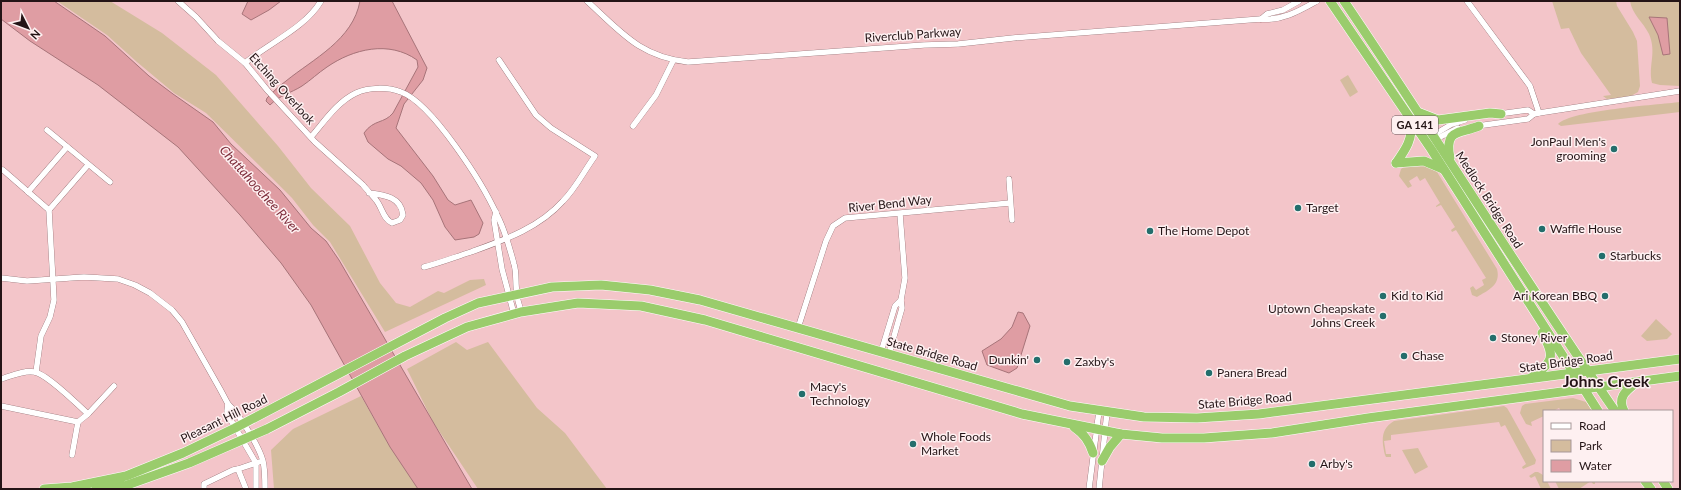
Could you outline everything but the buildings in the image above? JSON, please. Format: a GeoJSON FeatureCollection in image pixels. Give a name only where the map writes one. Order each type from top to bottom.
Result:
{"type":"FeatureCollection","features":[{"type":"Feature","properties":{"kind":"highway","name":"Medlock Bridge Road"},"geometry":{"type":"LineString","coordinates":[[1330,1],[1444,169],[1597,410]]}},
{"type":"Feature","properties":{"kind":"highway","name":"Medlock Bridge Road"},"geometry":{"type":"LineString","coordinates":[[1344,1],[1435,137],[1506,249],[1614,410]]}},
{"type":"Feature","properties":{"kind":"highway"},"geometry":{"type":"LineString","coordinates":[[1419,113],[1438,120],[1490,113],[1501,114]]}},
{"type":"Feature","properties":{"kind":"highway"},"geometry":{"type":"LineString","coordinates":[[1411,119],[1412,136],[1407,148],[1396,163],[1424,161],[1444,169]]}},
{"type":"Feature","properties":{"kind":"highway"},"geometry":{"type":"LineString","coordinates":[[1451,162],[1449,145],[1454,135],[1460,131],[1479,126]]}},
{"type":"Feature","properties":{"kind":"highway","name":"State Bridge Road"},"geometry":{"type":"LineString","coordinates":[[403,339],[478,303],[559,287],[601,285],[650,290],[700,300],[1070,406],[1144,417],[1197,418],[1259,414],[1680,359]]}},
{"type":"Feature","properties":{"kind":"highway"},"geometry":{"type":"LineString","coordinates":[[518,313],[578,303],[641,306],[706,320],[1022,414],[1121,434],[1162,438],[1204,438],[1272,433],[1368,418],[1680,376]]}},
{"type":"Feature","properties":{"kind":"highway","name":"Pleasant Hill Road"},"geometry":{"type":"LineString","coordinates":[[116,489],[190,464],[247,438],[340,392],[405,356],[467,327],[518,313]]}},
{"type":"Feature","properties":{"kind":"highway"},"geometry":{"type":"LineString","coordinates":[[1530,379],[1544,368],[1551,357],[1550,347],[1540,329],[1538,317]]}},
{"type":"Feature","properties":{"kind":"highway","name":"Pleasant Hill Road"},"geometry":{"type":"LineString","coordinates":[[44,489],[72,487],[126,476],[183,453],[239,426],[403,339]]}},
{"type":"Feature","properties":{"kind":"highway"},"geometry":{"type":"LineString","coordinates":[[1624,410],[1622,401],[1624,392],[1638,382]]}},
{"type":"Feature","properties":{"kind":"highway"},"geometry":{"type":"LineString","coordinates":[[1069,424],[1084,436],[1090,444],[1093,453]]}},
{"type":"Feature","properties":{"kind":"highway"},"geometry":{"type":"LineString","coordinates":[[1102,461],[1106,453],[1121,434]]}},
{"type":"Feature","properties":{"kind":"highway"},"geometry":{"type":"LineString","coordinates":[[96,489],[117,484],[126,476]]}},
{"type":"Feature","properties":{"kind":"street","name":"Etching Overlook"},"geometry":{"type":"LineString","coordinates":[[178,1],[196,17],[218,41],[245,63],[268,91],[311,137],[377,201],[388,221],[392,223],[400,220],[403,215],[399,202],[388,196],[369,193]]}},
{"type":"Feature","properties":{"kind":"street"},"geometry":{"type":"LineString","coordinates":[[245,63],[261,50],[302,23],[315,11],[321,1]]}},
{"type":"Feature","properties":{"kind":"street","name":"Riverclub Parkway"},"geometry":{"type":"LineString","coordinates":[[587,1],[640,48],[651,54],[673,60],[688,62],[924,45],[958,44],[1013,38],[1261,19],[1268,20],[1284,18],[1317,1]]}},
{"type":"Feature","properties":{"kind":"street","name":"Riverclub Parkway"},"geometry":{"type":"LineString","coordinates":[[1261,19],[1267,14],[1282,10],[1299,1]]}},
{"type":"Feature","properties":{"kind":"street"},"geometry":{"type":"LineString","coordinates":[[1467,1],[1530,86],[1537,113]]}},
{"type":"Feature","properties":{"kind":"street"},"geometry":{"type":"LineString","coordinates":[[424,267],[437,264],[498,242],[541,221],[553,212],[575,187],[595,156],[551,128],[536,115],[499,60]]}},
{"type":"Feature","properties":{"kind":"street"},"geometry":{"type":"LineString","coordinates":[[633,126],[656,95],[673,60]]}},
{"type":"Feature","properties":{"kind":"street"},"geometry":{"type":"LineString","coordinates":[[311,137],[340,104],[357,93],[366,90],[389,88],[402,92],[413,100],[446,132],[486,193],[496,212],[514,265],[513,295]]}},
{"type":"Feature","properties":{"kind":"street"},"geometry":{"type":"LineString","coordinates":[[1435,137],[1460,128],[1528,119],[1537,113],[1680,91]]}},
{"type":"Feature","properties":{"kind":"street"},"geometry":{"type":"LineString","coordinates":[[1426,142],[1452,124],[1461,121],[1528,110],[1537,113]]}},
{"type":"Feature","properties":{"kind":"street"},"geometry":{"type":"LineString","coordinates":[[47,130],[110,182]]}},
{"type":"Feature","properties":{"kind":"street"},"geometry":{"type":"LineString","coordinates":[[28,192],[67,147]]}},
{"type":"Feature","properties":{"kind":"street"},"geometry":{"type":"LineString","coordinates":[[36,372],[41,336],[53,308],[54,280],[49,210],[88,165]]}},
{"type":"Feature","properties":{"kind":"street"},"geometry":{"type":"LineString","coordinates":[[3,170],[49,210]]}},
{"type":"Feature","properties":{"kind":"street"},"geometry":{"type":"LineString","coordinates":[[1009,179],[1012,220]]}},
{"type":"Feature","properties":{"kind":"street","name":"River Bend Way"},"geometry":{"type":"LineString","coordinates":[[798,328],[826,241],[833,226],[845,218],[1010,203]]}},
{"type":"Feature","properties":{"kind":"street"},"geometry":{"type":"LineString","coordinates":[[496,212],[494,220],[503,276],[513,295],[518,313]]}},
{"type":"Feature","properties":{"kind":"street"},"geometry":{"type":"LineString","coordinates":[[885,353],[893,339],[902,308],[901,300],[905,278],[900,214]]}},
{"type":"Feature","properties":{"kind":"street"},"geometry":{"type":"LineString","coordinates":[[1,278],[27,281],[84,277],[118,279],[135,285],[150,293],[172,310],[182,322],[228,404],[233,409],[239,426],[247,438],[256,463],[256,489]]}},
{"type":"Feature","properties":{"kind":"street"},"geometry":{"type":"LineString","coordinates":[[885,353],[884,340],[895,306],[901,300]]}},
{"type":"Feature","properties":{"kind":"street"},"geometry":{"type":"LineString","coordinates":[[1,379],[17,374],[36,372],[46,377],[88,414]]}},
{"type":"Feature","properties":{"kind":"street"},"geometry":{"type":"LineString","coordinates":[[72,455],[78,422],[88,414],[114,386]]}},
{"type":"Feature","properties":{"kind":"street"},"geometry":{"type":"LineString","coordinates":[[228,404],[227,412],[263,460],[265,489]]}},
{"type":"Feature","properties":{"kind":"street"},"geometry":{"type":"LineString","coordinates":[[1,406],[78,422]]}},
{"type":"Feature","properties":{"kind":"street"},"geometry":{"type":"LineString","coordinates":[[1089,489],[1093,453],[1100,430],[1103,412]]}},
{"type":"Feature","properties":{"kind":"street"},"geometry":{"type":"LineString","coordinates":[[1099,489],[1102,461],[1100,430],[1103,412]]}},
{"type":"Feature","properties":{"kind":"street"},"geometry":{"type":"LineString","coordinates":[[204,489],[204,484],[233,470],[263,460]]}},
{"type":"Feature","properties":{"kind":"street"},"geometry":{"type":"LineString","coordinates":[[238,469],[246,489]]}},
{"type":"Feature","properties":{"kind":"green space"},"geometry":{"type":"Polygon","coordinates":[[[57,1],[110,1],[162,33],[216,75],[278,146],[311,188],[350,226],[380,283],[396,303],[410,307],[438,291],[444,293],[470,280],[484,279],[486,285],[385,332],[330,242],[313,225],[292,198],[206,113],[174,93],[107,35],[57,1]]]}},
{"type":"Feature","properties":{"kind":"green space"},"geometry":{"type":"Polygon","coordinates":[[[1552,1],[1616,1],[1617,6],[1637,41],[1640,86],[1638,92],[1631,96],[1607,99],[1603,96],[1611,95],[1581,53],[1569,28],[1561,29],[1552,1]]]}},
{"type":"Feature","properties":{"kind":"green space"},"geometry":{"type":"Polygon","coordinates":[[[1630,1],[1680,1],[1680,86],[1652,83],[1651,41],[1647,30],[1635,14],[1630,1]]]}},
{"type":"Feature","properties":{"kind":"green space"},"geometry":{"type":"Polygon","coordinates":[[[1348,75],[1358,92],[1350,97],[1340,80],[1348,75]]]}},
{"type":"Feature","properties":{"kind":"green space"},"geometry":{"type":"Polygon","coordinates":[[[1680,102],[1680,112],[1561,126],[1558,124],[1566,119],[1596,112],[1680,102]]]}},
{"type":"Feature","properties":{"kind":"green space"},"geometry":{"type":"Polygon","coordinates":[[[1425,163],[1437,172],[1497,269],[1498,275],[1496,283],[1490,289],[1477,297],[1472,295],[1470,288],[1473,286],[1476,290],[1484,285],[1482,280],[1486,278],[1456,230],[1452,232],[1451,230],[1455,227],[1441,205],[1436,207],[1440,203],[1425,178],[1420,181],[1417,176],[1409,181],[1412,186],[1408,188],[1399,176],[1401,169],[1405,166],[1425,163]]]}},
{"type":"Feature","properties":{"kind":"green space"},"geometry":{"type":"Polygon","coordinates":[[[1656,319],[1672,334],[1667,339],[1647,341],[1641,336],[1656,319]]]}},
{"type":"Feature","properties":{"kind":"green space"},"geometry":{"type":"Polygon","coordinates":[[[456,342],[467,350],[488,342],[537,408],[565,433],[607,489],[478,489],[433,422],[407,369],[456,342]]]}},
{"type":"Feature","properties":{"kind":"green space"},"geometry":{"type":"Polygon","coordinates":[[[361,396],[390,447],[418,489],[274,489],[271,450],[293,429],[361,396]]]}},
{"type":"Feature","properties":{"kind":"green space"},"geometry":{"type":"Polygon","coordinates":[[[1573,398],[1586,402],[1591,410],[1560,410],[1559,408],[1555,410],[1543,410],[1543,416],[1531,422],[1532,426],[1526,424],[1520,413],[1522,406],[1525,404],[1573,398]]]}},
{"type":"Feature","properties":{"kind":"green space"},"geometry":{"type":"Polygon","coordinates":[[[1504,406],[1510,413],[1536,460],[1535,464],[1523,469],[1522,467],[1526,464],[1505,425],[1501,427],[1499,422],[1391,435],[1391,440],[1384,441],[1386,454],[1391,454],[1391,457],[1385,456],[1383,434],[1386,428],[1394,421],[1504,406]]]}},
{"type":"Feature","properties":{"kind":"green space"},"geometry":{"type":"Polygon","coordinates":[[[1418,448],[1428,467],[1415,474],[1402,450],[1418,448]]]}},
{"type":"Feature","properties":{"kind":"green space"},"geometry":{"type":"Polygon","coordinates":[[[1535,472],[1538,472],[1543,475],[1543,482],[1548,482],[1551,489],[1541,489],[1535,476],[1531,478],[1529,476],[1535,472]]]}},
{"type":"Feature","properties":{"kind":"green space"},"geometry":{"type":"Polygon","coordinates":[[[1556,482],[1590,482],[1579,489],[1559,489],[1556,482]]]}},
{"type":"Feature","properties":{"kind":"water","name":"Chattahoochee River"},"geometry":{"type":"Polygon","coordinates":[[[1,1],[54,1],[105,36],[149,76],[213,122],[231,144],[280,190],[311,228],[326,241],[339,260],[472,489],[418,489],[390,447],[311,305],[281,263],[240,215],[178,147],[98,85],[30,41],[1,19],[1,1]]]}},
{"type":"Feature","properties":{"kind":"water"},"geometry":{"type":"Polygon","coordinates":[[[248,1],[281,1],[251,20],[242,14],[248,1]]]}},
{"type":"Feature","properties":{"kind":"water"},"geometry":{"type":"Polygon","coordinates":[[[360,1],[392,1],[427,68],[423,80],[404,104],[396,128],[433,176],[448,200],[455,205],[471,200],[483,223],[479,234],[474,237],[455,240],[445,227],[433,200],[421,183],[401,166],[388,159],[368,142],[364,133],[375,123],[386,119],[393,113],[418,67],[417,60],[395,50],[371,49],[337,61],[302,86],[282,96],[270,105],[266,101],[267,98],[281,85],[341,38],[356,15],[360,1]]]}},
{"type":"Feature","properties":{"kind":"water"},"geometry":{"type":"Polygon","coordinates":[[[1649,17],[1667,18],[1670,54],[1663,55],[1658,35],[1649,17]]]}},
{"type":"Feature","properties":{"kind":"water"},"geometry":{"type":"Polygon","coordinates":[[[1018,312],[1023,313],[1030,326],[1017,368],[1009,373],[987,365],[982,351],[1001,339],[1012,327],[1018,312]]]}},
{"type":"Feature","properties":{"kind":"place","name":"JonPaul Men's grooming"},"geometry":{"type":"Point","coordinates":[1614,149]}},
{"type":"Feature","properties":{"kind":"place","name":"Target"},"geometry":{"type":"Point","coordinates":[1298,208]}},
{"type":"Feature","properties":{"kind":"place","name":"Waffle House"},"geometry":{"type":"Point","coordinates":[1542,229]}},
{"type":"Feature","properties":{"kind":"place","name":"The Home Depot"},"geometry":{"type":"Point","coordinates":[1150,231]}},
{"type":"Feature","properties":{"kind":"place","name":"Starbucks"},"geometry":{"type":"Point","coordinates":[1602,256]}},
{"type":"Feature","properties":{"kind":"place","name":"Kid to Kid"},"geometry":{"type":"Point","coordinates":[1383,296]}},
{"type":"Feature","properties":{"kind":"place","name":"Ari Korean BBQ"},"geometry":{"type":"Point","coordinates":[1605,296]}},
{"type":"Feature","properties":{"kind":"place","name":"Uptown Cheapskate Johns Creek"},"geometry":{"type":"Point","coordinates":[1383,316]}},
{"type":"Feature","properties":{"kind":"place","name":"Stoney River"},"geometry":{"type":"Point","coordinates":[1493,338]}},
{"type":"Feature","properties":{"kind":"place","name":"Chase"},"geometry":{"type":"Point","coordinates":[1404,356]}},
{"type":"Feature","properties":{"kind":"place","name":"Dunkin'"},"geometry":{"type":"Point","coordinates":[1037,360]}},
{"type":"Feature","properties":{"kind":"place","name":"Zaxby's"},"geometry":{"type":"Point","coordinates":[1067,362]}},
{"type":"Feature","properties":{"kind":"place","name":"Panera Bread"},"geometry":{"type":"Point","coordinates":[1209,373]}},
{"type":"Feature","properties":{"kind":"place","name":"Macy's Technology"},"geometry":{"type":"Point","coordinates":[802,394]}},
{"type":"Feature","properties":{"kind":"place","name":"Whole Foods Market"},"geometry":{"type":"Point","coordinates":[913,444]}},
{"type":"Feature","properties":{"kind":"place","name":"Arby's"},"geometry":{"type":"Point","coordinates":[1312,464]}},
{"type":"Feature","properties":{"kind":"district","name":"Johns Creek"},"geometry":{"type":"Point","coordinates":[1606,381]}}]}
